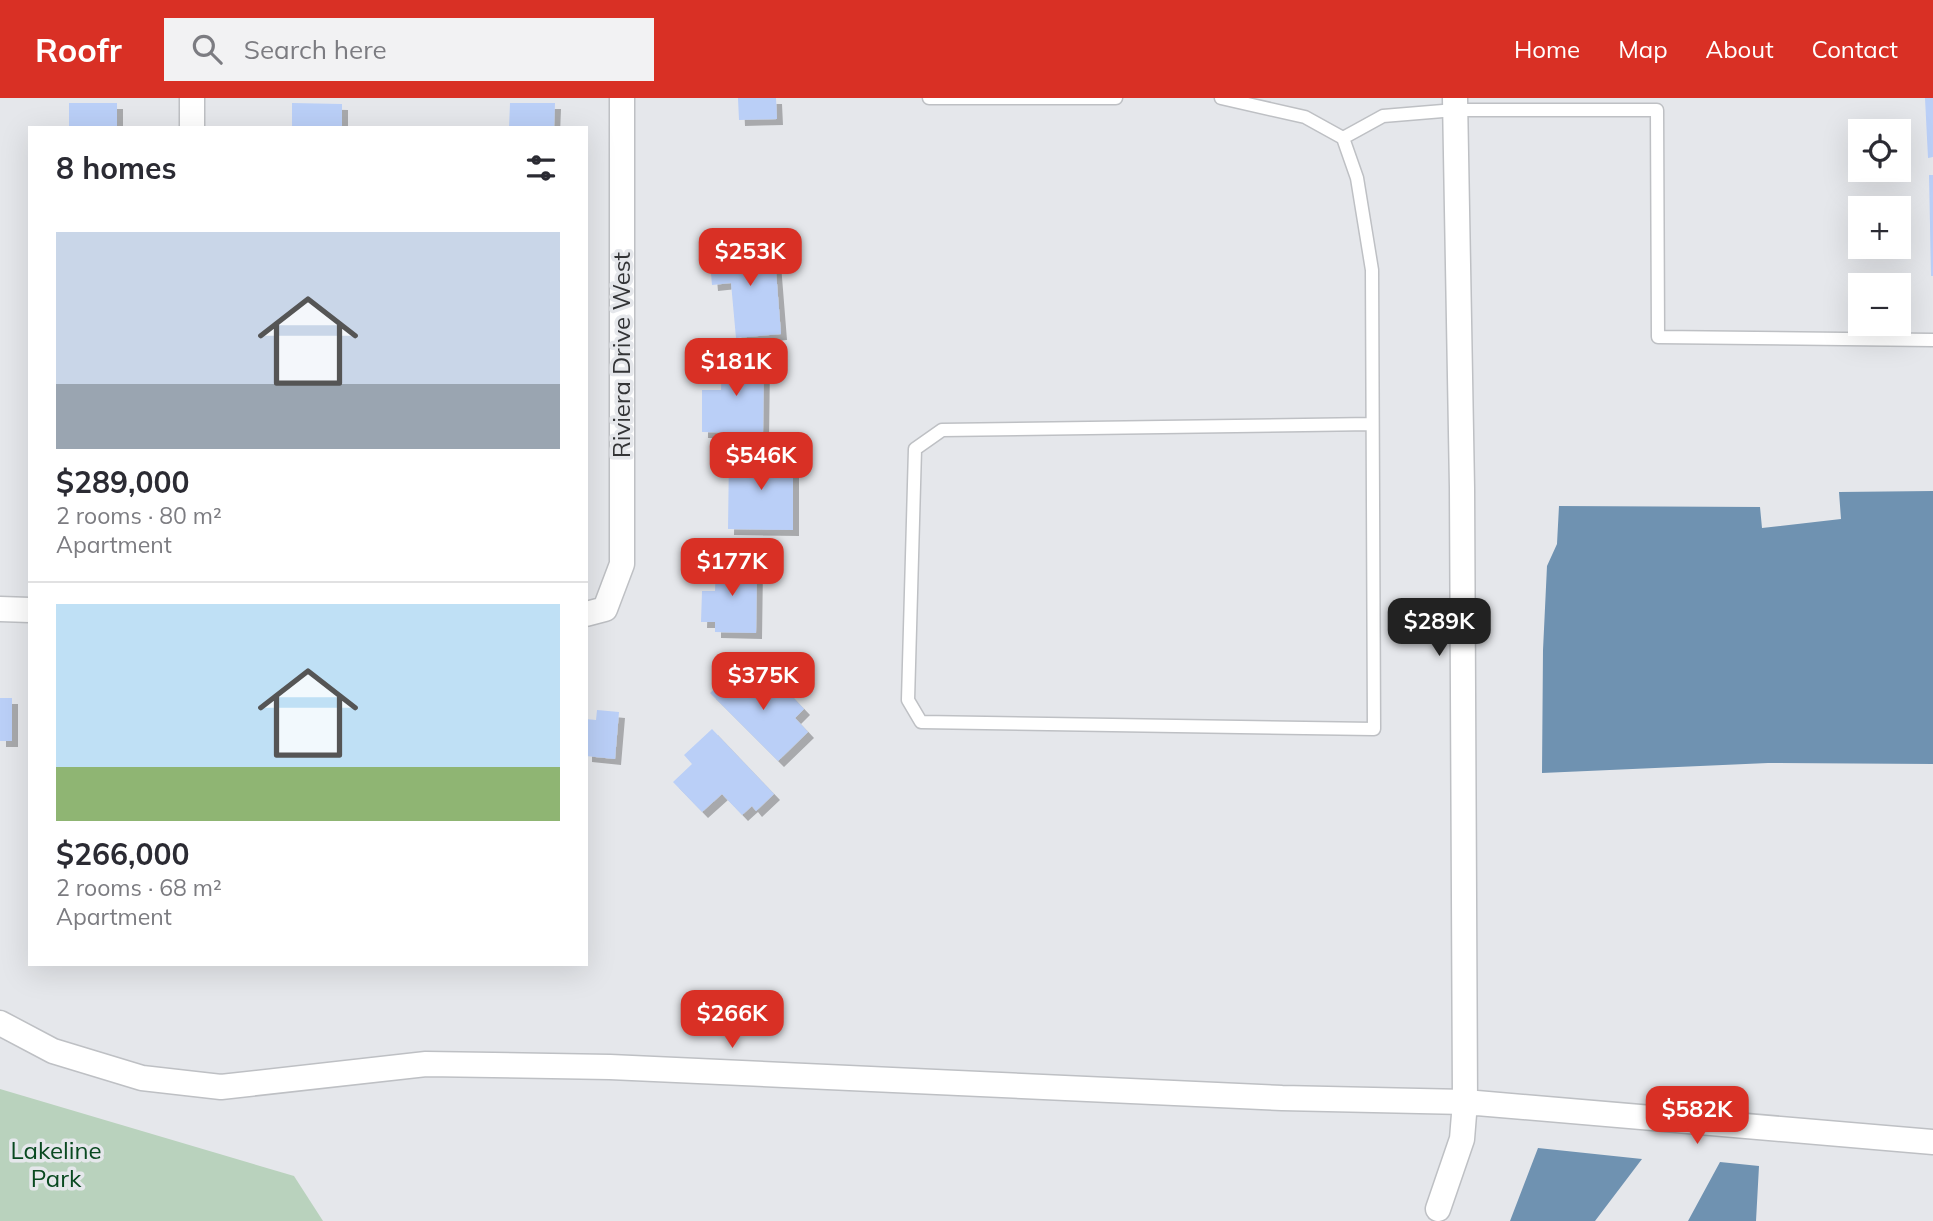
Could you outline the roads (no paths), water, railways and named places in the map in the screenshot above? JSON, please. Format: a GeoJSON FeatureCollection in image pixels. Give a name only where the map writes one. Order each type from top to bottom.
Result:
{"type":"FeatureCollection","features":[{"type":"Feature","properties":{"kind":"street"},"geometry":{"type":"LineString","coordinates":[[192,98],[192,126]]}},
{"type":"Feature","properties":{"kind":"street","name":"Riviera Drive West"},"geometry":{"type":"LineString","coordinates":[[595,611],[622,564],[622,98]]}},
{"type":"Feature","properties":{"kind":"street"},"geometry":{"type":"LineString","coordinates":[[1438,1209],[1462,1139],[1465,1102],[1462,488],[1455,104]]}},
{"type":"Feature","properties":{"kind":"street"},"geometry":{"type":"LineString","coordinates":[[0,609],[28,610]]}},
{"type":"Feature","properties":{"kind":"street"},"geometry":{"type":"LineString","coordinates":[[0,1023],[53,1051],[142,1078],[222,1087],[426,1064],[610,1067],[1282,1098],[1465,1102],[1933,1142]]}},
{"type":"Feature","properties":{"kind":"lane"},"geometry":{"type":"LineString","coordinates":[[929,98],[1116,98]]}},
{"type":"Feature","properties":{"kind":"lane"},"geometry":{"type":"LineString","coordinates":[[1221,98],[1304,117],[1343,138],[1357,178],[1372,270],[1374,729],[921,722],[908,700],[915,449],[942,430],[1372,424]]}},
{"type":"Feature","properties":{"kind":"lane"},"geometry":{"type":"LineString","coordinates":[[1343,138],[1383,116],[1455,104],[1657,110],[1658,337],[1933,340]]}},
{"type":"Feature","properties":{"kind":"water"},"geometry":{"type":"Polygon","coordinates":[[[1933,491],[1933,764],[1768,763],[1542,773],[1547,566],[1557,544],[1559,506],[1760,507],[1762,528],[1841,519],[1839,492],[1933,491]]]}},
{"type":"Feature","properties":{"kind":"water"},"geometry":{"type":"Polygon","coordinates":[[[1538,1148],[1642,1159],[1595,1221],[1510,1221],[1538,1148]]]}},
{"type":"Feature","properties":{"kind":"water"},"geometry":{"type":"Polygon","coordinates":[[[1720,1162],[1759,1166],[1756,1221],[1688,1221],[1720,1162]]]}},
{"type":"Feature","properties":{"kind":"park label","name":"Lakeline Park"},"geometry":{"type":"Point","coordinates":[56,1165]}}]}
